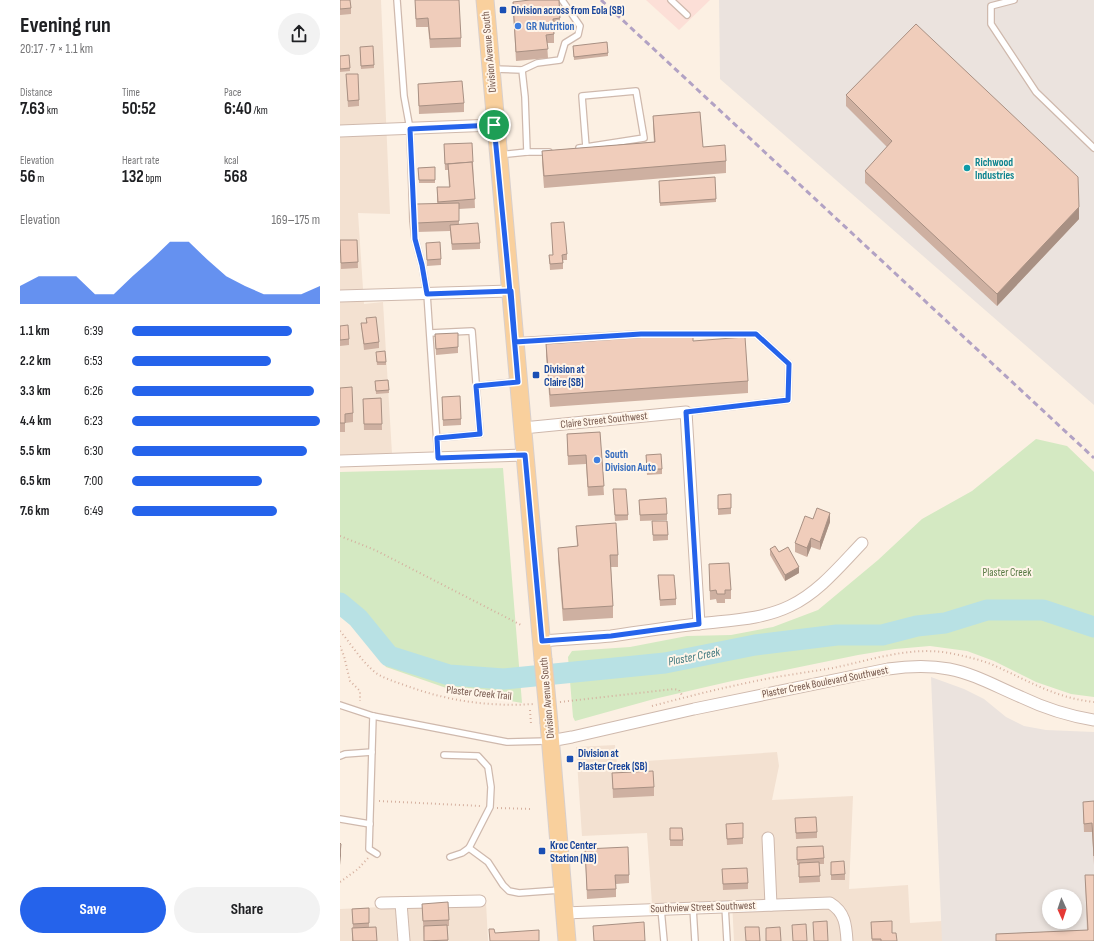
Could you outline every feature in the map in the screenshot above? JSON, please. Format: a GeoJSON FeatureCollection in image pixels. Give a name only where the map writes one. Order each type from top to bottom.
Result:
{"type":"FeatureCollection","features":[{"type":"Feature","properties":{"kind":"main road","name":"Division Avenue South"},"geometry":{"type":"LineString","coordinates":[[485,0],[494,125],[511,291],[567,941]]}},
{"type":"Feature","properties":{"kind":"street"},"geometry":{"type":"LineString","coordinates":[[340,131],[494,125]]}},
{"type":"Feature","properties":{"kind":"street"},"geometry":{"type":"LineString","coordinates":[[340,296],[511,291]]}},
{"type":"Feature","properties":{"kind":"street"},"geometry":{"type":"LineString","coordinates":[[686,412],[699,624]]}},
{"type":"Feature","properties":{"kind":"street","name":"Claire Street Southwest"},"geometry":{"type":"LineString","coordinates":[[523,428],[686,412]]}},
{"type":"Feature","properties":{"kind":"street"},"geometry":{"type":"LineString","coordinates":[[340,461],[525,455]]}},
{"type":"Feature","properties":{"kind":"street"},"geometry":{"type":"LineString","coordinates":[[542,641],[611,636],[746,619],[773,613],[791,606],[807,596],[833,574],[862,542]]}},
{"type":"Feature","properties":{"kind":"street","name":"Plaster Creek Boulevard Southwest"},"geometry":{"type":"LineString","coordinates":[[550,740],[572,738],[694,709],[888,669],[918,666],[950,669],[975,676],[1037,704],[1065,714],[1094,720]]}},
{"type":"Feature","properties":{"kind":"street"},"geometry":{"type":"LineString","coordinates":[[768,838],[771,905]]}},
{"type":"Feature","properties":{"kind":"street"},"geometry":{"type":"LineString","coordinates":[[381,903],[480,901]]}},
{"type":"Feature","properties":{"kind":"street"},"geometry":{"type":"LineString","coordinates":[[401,903],[404,941]]}},
{"type":"Feature","properties":{"kind":"street","name":"Southview Street Southwest"},"geometry":{"type":"LineString","coordinates":[[564,913],[830,903],[840,910],[846,922],[848,941]]}},
{"type":"Feature","properties":{"kind":"lane"},"geometry":{"type":"LineString","coordinates":[[397,0],[404,96],[410,129],[415,239],[422,265],[427,294],[438,458]]}},
{"type":"Feature","properties":{"kind":"lane"},"geometry":{"type":"LineString","coordinates":[[490,69],[522,70],[537,63],[560,60],[565,43],[578,35],[580,26],[562,0]]}},
{"type":"Feature","properties":{"kind":"lane"},"geometry":{"type":"LineString","coordinates":[[671,0],[687,15]]}},
{"type":"Feature","properties":{"kind":"lane"},"geometry":{"type":"LineString","coordinates":[[1014,0],[991,6],[991,24],[1036,92],[1094,148]]}},
{"type":"Feature","properties":{"kind":"lane"},"geometry":{"type":"LineString","coordinates":[[522,70],[525,97],[527,152]]}},
{"type":"Feature","properties":{"kind":"lane"},"geometry":{"type":"LineString","coordinates":[[571,150],[644,138],[636,90],[582,96],[586,147]]}},
{"type":"Feature","properties":{"kind":"lane"},"geometry":{"type":"LineString","coordinates":[[497,155],[557,151]]}},
{"type":"Feature","properties":{"kind":"lane"},"geometry":{"type":"LineString","coordinates":[[430,333],[472,331],[480,434],[437,438]]}},
{"type":"Feature","properties":{"kind":"lane"},"geometry":{"type":"LineString","coordinates":[[515,342],[641,334],[756,334],[789,364],[788,400],[686,412]]}},
{"type":"Feature","properties":{"kind":"lane"},"geometry":{"type":"LineString","coordinates":[[476,386],[518,382]]}},
{"type":"Feature","properties":{"kind":"lane"},"geometry":{"type":"LineString","coordinates":[[340,705],[373,716],[507,742],[526,743],[550,740]]}},
{"type":"Feature","properties":{"kind":"lane"},"geometry":{"type":"LineString","coordinates":[[373,716],[369,849],[376,853]]}},
{"type":"Feature","properties":{"kind":"lane"},"geometry":{"type":"LineString","coordinates":[[340,756],[345,754],[372,752]]}},
{"type":"Feature","properties":{"kind":"lane"},"geometry":{"type":"LineString","coordinates":[[444,755],[478,756],[488,767],[491,787],[490,807],[469,848],[462,853],[450,857]]}},
{"type":"Feature","properties":{"kind":"lane"},"geometry":{"type":"LineString","coordinates":[[340,819],[370,824]]}},
{"type":"Feature","properties":{"kind":"lane"},"geometry":{"type":"LineString","coordinates":[[469,848],[488,862],[503,886],[509,892],[519,893],[562,889]]}},
{"type":"Feature","properties":{"kind":"lane"},"geometry":{"type":"LineString","coordinates":[[725,906],[727,941]]}},
{"type":"Feature","properties":{"kind":"lane"},"geometry":{"type":"LineString","coordinates":[[693,908],[695,941]]}},
{"type":"Feature","properties":{"kind":"lane"},"geometry":{"type":"LineString","coordinates":[[661,909],[664,941]]}},
{"type":"Feature","properties":{"kind":"path"},"geometry":{"type":"LineString","coordinates":[[340,536],[375,550],[521,625]]}},
{"type":"Feature","properties":{"kind":"path","name":"Plaster Creek Trail"},"geometry":{"type":"LineString","coordinates":[[340,631],[368,666],[377,674],[389,680],[454,700],[496,705],[535,704]]}},
{"type":"Feature","properties":{"kind":"path"},"geometry":{"type":"LineString","coordinates":[[340,646],[350,681],[360,691],[360,701]]}},
{"type":"Feature","properties":{"kind":"path"},"geometry":{"type":"LineString","coordinates":[[556,702],[674,689],[679,690],[683,697]]}},
{"type":"Feature","properties":{"kind":"path"},"geometry":{"type":"LineString","coordinates":[[530,710],[531,724]]}},
{"type":"Feature","properties":{"kind":"path"},"geometry":{"type":"LineString","coordinates":[[376,801],[484,806]]}},
{"type":"Feature","properties":{"kind":"path"},"geometry":{"type":"LineString","coordinates":[[496,808],[532,809]]}},
{"type":"Feature","properties":{"kind":"path"},"geometry":{"type":"LineString","coordinates":[[340,882],[376,853]]}},
{"type":"Feature","properties":{"kind":"shaded area"},"geometry":{"type":"Polygon","coordinates":[[[340,0],[381,0],[390,214],[358,213],[364,304],[383,302],[392,454],[340,455],[340,0]]]}},
{"type":"Feature","properties":{"kind":"shaded area"},"geometry":{"type":"Polygon","coordinates":[[[646,0],[710,0],[679,30],[646,0]]]}},
{"type":"Feature","properties":{"kind":"shaded area"},"geometry":{"type":"Polygon","coordinates":[[[719,0],[1094,0],[1094,405],[720,79],[719,0]]]}},
{"type":"Feature","properties":{"kind":"shaded area"},"geometry":{"type":"Polygon","coordinates":[[[931,677],[964,689],[984,699],[1006,717],[1024,726],[1046,730],[1094,732],[1094,941],[942,941],[931,677]]]}},
{"type":"Feature","properties":{"kind":"shaded area"},"geometry":{"type":"Polygon","coordinates":[[[615,745],[617,763],[777,752],[779,766],[772,800],[853,796],[849,889],[908,885],[910,923],[942,921],[942,941],[734,941],[732,901],[652,904],[647,833],[582,836],[576,747],[615,745]]]}},
{"type":"Feature","properties":{"kind":"shaded area"},"geometry":{"type":"Polygon","coordinates":[[[486,902],[488,941],[340,941],[340,909],[486,902]]]}},
{"type":"Feature","properties":{"kind":"green space","name":"Plaster Creek"},"geometry":{"type":"Polygon","coordinates":[[[1036,439],[1067,446],[1094,472],[1094,697],[1071,694],[1036,682],[994,661],[967,651],[930,646],[895,649],[858,655],[732,681],[654,699],[575,721],[573,717],[568,657],[572,651],[630,647],[687,636],[731,635],[773,627],[818,610],[878,560],[922,519],[972,491],[1036,439]]]}},
{"type":"Feature","properties":{"kind":"green space"},"geometry":{"type":"Polygon","coordinates":[[[503,468],[522,703],[452,690],[386,667],[347,620],[340,616],[340,472],[503,468]]]}},
{"type":"Feature","properties":{"kind":"building"},"geometry":{"type":"Polygon","coordinates":[[[340,0],[350,0],[351,8],[340,9],[340,0]]]}},
{"type":"Feature","properties":{"kind":"building"},"geometry":{"type":"Polygon","coordinates":[[[415,0],[459,0],[461,38],[430,39],[428,18],[416,19],[415,0]]]}},
{"type":"Feature","properties":{"kind":"building"},"geometry":{"type":"Polygon","coordinates":[[[530,0],[559,0],[560,18],[553,19],[554,34],[546,35],[548,49],[516,52],[513,2],[530,0]]]}},
{"type":"Feature","properties":{"kind":"building","name":"Richwood Industries"},"geometry":{"type":"Polygon","coordinates":[[[916,24],[1078,177],[1079,207],[997,294],[865,171],[892,141],[846,95],[916,24]]]}},
{"type":"Feature","properties":{"kind":"building"},"geometry":{"type":"Polygon","coordinates":[[[607,42],[608,53],[574,57],[573,46],[607,42]]]}},
{"type":"Feature","properties":{"kind":"building"},"geometry":{"type":"Polygon","coordinates":[[[373,46],[374,65],[361,66],[360,47],[373,46]]]}},
{"type":"Feature","properties":{"kind":"building"},"geometry":{"type":"Polygon","coordinates":[[[349,55],[350,68],[340,69],[340,56],[349,55]]]}},
{"type":"Feature","properties":{"kind":"building"},"geometry":{"type":"Polygon","coordinates":[[[346,74],[358,74],[359,100],[348,101],[346,74]]]}},
{"type":"Feature","properties":{"kind":"building"},"geometry":{"type":"Polygon","coordinates":[[[462,81],[464,103],[419,106],[418,84],[462,81]]]}},
{"type":"Feature","properties":{"kind":"building"},"geometry":{"type":"Polygon","coordinates":[[[700,112],[703,147],[725,145],[726,161],[544,176],[542,151],[655,142],[653,116],[700,112]]]}},
{"type":"Feature","properties":{"kind":"building"},"geometry":{"type":"Polygon","coordinates":[[[472,143],[473,162],[445,164],[444,144],[472,143]]]}},
{"type":"Feature","properties":{"kind":"building"},"geometry":{"type":"Polygon","coordinates":[[[472,162],[475,199],[438,202],[437,187],[450,187],[448,164],[472,162]]]}},
{"type":"Feature","properties":{"kind":"building"},"geometry":{"type":"Polygon","coordinates":[[[435,167],[435,180],[419,180],[418,168],[435,167]]]}},
{"type":"Feature","properties":{"kind":"building"},"geometry":{"type":"Polygon","coordinates":[[[715,177],[716,199],[660,203],[659,181],[715,177]]]}},
{"type":"Feature","properties":{"kind":"building"},"geometry":{"type":"Polygon","coordinates":[[[459,203],[459,221],[417,223],[416,204],[459,203]]]}},
{"type":"Feature","properties":{"kind":"building"},"geometry":{"type":"Polygon","coordinates":[[[564,222],[567,254],[562,255],[563,263],[550,264],[549,255],[553,255],[551,223],[564,222]]]}},
{"type":"Feature","properties":{"kind":"building"},"geometry":{"type":"Polygon","coordinates":[[[478,223],[480,243],[452,244],[450,225],[478,223]]]}},
{"type":"Feature","properties":{"kind":"building"},"geometry":{"type":"Polygon","coordinates":[[[340,240],[357,240],[358,262],[341,263],[340,240]]]}},
{"type":"Feature","properties":{"kind":"building"},"geometry":{"type":"Polygon","coordinates":[[[440,242],[441,259],[427,260],[426,243],[440,242]]]}},
{"type":"Feature","properties":{"kind":"building"},"geometry":{"type":"Polygon","coordinates":[[[376,317],[379,342],[364,344],[361,323],[367,323],[366,318],[376,317]]]}},
{"type":"Feature","properties":{"kind":"building"},"geometry":{"type":"Polygon","coordinates":[[[348,325],[349,339],[340,340],[340,326],[348,325]]]}},
{"type":"Feature","properties":{"kind":"building"},"geometry":{"type":"Polygon","coordinates":[[[458,333],[458,347],[436,349],[435,334],[458,333]]]}},
{"type":"Feature","properties":{"kind":"building"},"geometry":{"type":"Polygon","coordinates":[[[693,334],[693,341],[745,337],[748,381],[550,395],[546,344],[693,334]]]}},
{"type":"Feature","properties":{"kind":"building"},"geometry":{"type":"Polygon","coordinates":[[[385,351],[386,362],[377,362],[376,352],[385,351]]]}},
{"type":"Feature","properties":{"kind":"building"},"geometry":{"type":"Polygon","coordinates":[[[388,380],[389,390],[376,391],[375,381],[388,380]]]}},
{"type":"Feature","properties":{"kind":"building"},"geometry":{"type":"Polygon","coordinates":[[[352,387],[353,413],[345,414],[345,423],[340,423],[340,388],[352,387]]]}},
{"type":"Feature","properties":{"kind":"building"},"geometry":{"type":"Polygon","coordinates":[[[460,396],[461,419],[443,420],[442,397],[460,396]]]}},
{"type":"Feature","properties":{"kind":"building"},"geometry":{"type":"Polygon","coordinates":[[[381,398],[382,424],[364,424],[363,399],[381,398]]]}},
{"type":"Feature","properties":{"kind":"building"},"geometry":{"type":"Polygon","coordinates":[[[600,432],[604,486],[588,487],[586,455],[568,456],[567,434],[600,432]]]}},
{"type":"Feature","properties":{"kind":"building"},"geometry":{"type":"Polygon","coordinates":[[[661,454],[662,469],[647,469],[646,455],[661,454]]]}},
{"type":"Feature","properties":{"kind":"building"},"geometry":{"type":"Polygon","coordinates":[[[613,489],[626,489],[628,515],[615,515],[613,489]]]}},
{"type":"Feature","properties":{"kind":"building"},"geometry":{"type":"Polygon","coordinates":[[[731,494],[731,508],[718,509],[718,495],[731,494]]]}},
{"type":"Feature","properties":{"kind":"building"},"geometry":{"type":"Polygon","coordinates":[[[666,498],[667,514],[640,515],[639,500],[666,498]]]}},
{"type":"Feature","properties":{"kind":"building"},"geometry":{"type":"Polygon","coordinates":[[[817,508],[830,513],[820,542],[811,538],[807,548],[795,543],[805,516],[813,519],[817,508]]]}},
{"type":"Feature","properties":{"kind":"building"},"geometry":{"type":"Polygon","coordinates":[[[652,521],[667,521],[668,535],[653,535],[652,521]]]}},
{"type":"Feature","properties":{"kind":"building"},"geometry":{"type":"Polygon","coordinates":[[[616,523],[618,555],[610,555],[613,606],[563,609],[558,548],[578,546],[576,526],[616,523]]]}},
{"type":"Feature","properties":{"kind":"building"},"geometry":{"type":"Polygon","coordinates":[[[775,546],[779,552],[788,547],[799,567],[785,575],[770,549],[775,546]]]}},
{"type":"Feature","properties":{"kind":"building"},"geometry":{"type":"Polygon","coordinates":[[[729,563],[731,590],[725,590],[725,594],[717,594],[716,590],[710,591],[709,564],[729,563]]]}},
{"type":"Feature","properties":{"kind":"building"},"geometry":{"type":"Polygon","coordinates":[[[658,575],[674,575],[676,599],[660,600],[658,575]]]}},
{"type":"Feature","properties":{"kind":"building"},"geometry":{"type":"Polygon","coordinates":[[[653,771],[654,787],[613,789],[612,773],[653,771]]]}},
{"type":"Feature","properties":{"kind":"building"},"geometry":{"type":"Polygon","coordinates":[[[1094,801],[1094,856],[1092,823],[1084,824],[1083,802],[1094,801]]]}},
{"type":"Feature","properties":{"kind":"building"},"geometry":{"type":"Polygon","coordinates":[[[816,817],[817,832],[796,833],[795,818],[816,817]]]}},
{"type":"Feature","properties":{"kind":"building"},"geometry":{"type":"Polygon","coordinates":[[[743,823],[743,838],[727,839],[726,824],[743,823]]]}},
{"type":"Feature","properties":{"kind":"building"},"geometry":{"type":"Polygon","coordinates":[[[670,828],[682,828],[683,840],[670,840],[670,828]]]}},
{"type":"Feature","properties":{"kind":"building"},"geometry":{"type":"Polygon","coordinates":[[[823,846],[824,858],[797,860],[797,847],[823,846]]]}},
{"type":"Feature","properties":{"kind":"building"},"geometry":{"type":"Polygon","coordinates":[[[628,847],[629,875],[615,875],[616,889],[587,890],[585,849],[628,847]]]}},
{"type":"Feature","properties":{"kind":"building"},"geometry":{"type":"Polygon","coordinates":[[[844,861],[845,874],[831,875],[831,862],[844,861]]]}},
{"type":"Feature","properties":{"kind":"building"},"geometry":{"type":"Polygon","coordinates":[[[819,862],[820,876],[799,877],[799,863],[819,862]]]}},
{"type":"Feature","properties":{"kind":"building"},"geometry":{"type":"Polygon","coordinates":[[[747,868],[748,883],[723,884],[722,869],[747,868]]]}},
{"type":"Feature","properties":{"kind":"building"},"geometry":{"type":"Polygon","coordinates":[[[1085,875],[1094,875],[1094,941],[996,941],[996,934],[1088,930],[1085,875]]]}},
{"type":"Feature","properties":{"kind":"building"},"geometry":{"type":"Polygon","coordinates":[[[448,902],[449,920],[423,921],[422,904],[448,902]]]}},
{"type":"Feature","properties":{"kind":"building"},"geometry":{"type":"Polygon","coordinates":[[[369,908],[369,923],[353,924],[352,909],[369,908]]]}},
{"type":"Feature","properties":{"kind":"building"},"geometry":{"type":"Polygon","coordinates":[[[827,921],[828,941],[814,941],[813,922],[827,921]]]}},
{"type":"Feature","properties":{"kind":"building"},"geometry":{"type":"Polygon","coordinates":[[[892,921],[892,933],[896,933],[897,941],[881,941],[881,939],[872,939],[871,922],[892,921]]]}},
{"type":"Feature","properties":{"kind":"building"},"geometry":{"type":"Polygon","coordinates":[[[644,922],[645,941],[594,941],[593,926],[644,922]]]}},
{"type":"Feature","properties":{"kind":"building"},"geometry":{"type":"Polygon","coordinates":[[[806,924],[807,941],[793,941],[792,925],[806,924]]]}},
{"type":"Feature","properties":{"kind":"building"},"geometry":{"type":"Polygon","coordinates":[[[447,925],[448,940],[424,941],[424,926],[447,925]]]}},
{"type":"Feature","properties":{"kind":"building"},"geometry":{"type":"Polygon","coordinates":[[[376,927],[377,941],[353,941],[352,928],[376,927]]]}},
{"type":"Feature","properties":{"kind":"building"},"geometry":{"type":"Polygon","coordinates":[[[745,927],[759,927],[760,941],[746,941],[745,927]]]}},
{"type":"Feature","properties":{"kind":"building"},"geometry":{"type":"Polygon","coordinates":[[[780,927],[781,941],[766,941],[766,928],[780,927]]]}},
{"type":"Feature","properties":{"kind":"building"},"geometry":{"type":"Polygon","coordinates":[[[489,929],[494,929],[495,933],[539,930],[539,941],[490,941],[489,929]]]}},
{"type":"Feature","properties":{"kind":"waterway","name":"Plaster Creek"},"geometry":{"type":"LineString","coordinates":[[340,603],[358,618],[389,656],[449,675],[504,679],[665,663],[755,645],[837,635],[882,635],[917,626],[945,623],[987,610],[1043,610],[1094,627]]}},
{"type":"Feature","properties":{"kind":"railway"},"geometry":{"type":"LineString","coordinates":[[601,0],[1094,458]]}},
{"type":"Feature","properties":{"kind":"place","name":"Division across from Eola (SB)"},"geometry":{"type":"Point","coordinates":[503,10]}},
{"type":"Feature","properties":{"kind":"place","name":"GR Nutrition"},"geometry":{"type":"Point","coordinates":[518,26]}},
{"type":"Feature","properties":{"kind":"place","name":"Richwood Industries"},"geometry":{"type":"Point","coordinates":[967,168]}},
{"type":"Feature","properties":{"kind":"place","name":"Division at Claire (SB)"},"geometry":{"type":"Point","coordinates":[536,375]}},
{"type":"Feature","properties":{"kind":"place","name":"South Division Auto"},"geometry":{"type":"Point","coordinates":[597,460]}},
{"type":"Feature","properties":{"kind":"place","name":"Division at Plaster Creek (SB)"},"geometry":{"type":"Point","coordinates":[570,759]}},
{"type":"Feature","properties":{"kind":"place","name":"Kroc Center Station (NB)"},"geometry":{"type":"Point","coordinates":[542,851]}},
{"type":"Feature","properties":{"kind":"route"},"geometry":{"type":"LineString","coordinates":[[494,125],[410,129],[413,221],[415,239],[422,265],[427,294],[511,291],[515,342],[641,334],[756,334],[789,364],[788,400],[686,412],[699,624],[611,636],[542,641],[525,455],[438,458],[437,438],[480,434],[476,386],[518,382],[511,291],[494,125]]}}]}
